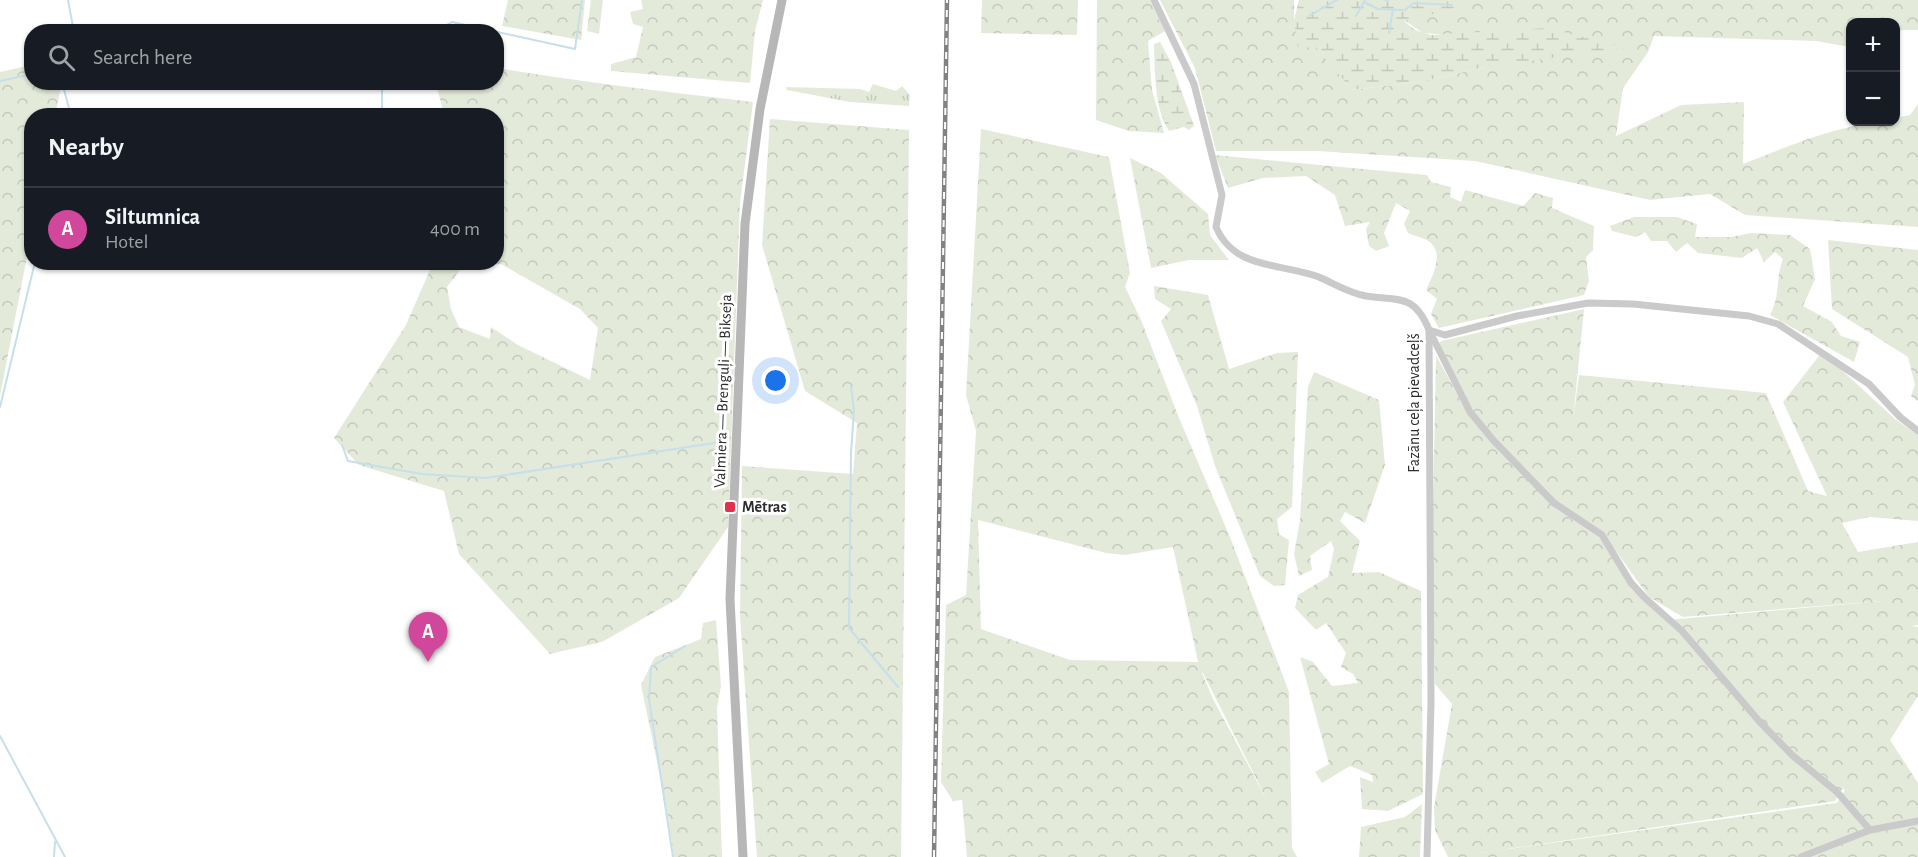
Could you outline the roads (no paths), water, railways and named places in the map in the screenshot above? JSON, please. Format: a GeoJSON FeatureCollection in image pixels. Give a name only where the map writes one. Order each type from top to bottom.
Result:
{"type":"FeatureCollection","features":[{"type":"Feature","properties":{"kind":"main road","name":"Valmiera — Brenguļi — Bikseja"},"geometry":{"type":"LineString","coordinates":[[743,857],[730,599],[745,224],[760,109],[782,0]]}},
{"type":"Feature","properties":{"kind":"street","name":"Fazānu ceļa pievadceļš"},"geometry":{"type":"LineString","coordinates":[[1154,0],[1194,84],[1222,195],[1216,227],[1230,249],[1266,266],[1317,276],[1349,292],[1398,298],[1417,310],[1429,330],[1431,712],[1428,856]]}},
{"type":"Feature","properties":{"kind":"street"},"geometry":{"type":"LineString","coordinates":[[1429,330],[1445,335],[1517,316],[1588,303],[1633,304],[1749,316],[1778,324],[1822,352],[1869,384],[1900,417],[1918,431]]}},
{"type":"Feature","properties":{"kind":"street"},"geometry":{"type":"LineString","coordinates":[[1429,330],[1470,412],[1494,441],[1554,503],[1602,535],[1631,583],[1682,631],[1759,721],[1792,754],[1837,792],[1870,830]]}},
{"type":"Feature","properties":{"kind":"street"},"geometry":{"type":"LineString","coordinates":[[1801,857],[1870,830],[1918,821]]}},
{"type":"Feature","properties":{"kind":"waterway"},"geometry":{"type":"LineString","coordinates":[[68,0],[72,24]]}},
{"type":"Feature","properties":{"kind":"waterway"},"geometry":{"type":"LineString","coordinates":[[504,33],[575,49],[582,0]]}},
{"type":"Feature","properties":{"kind":"waterway"},"geometry":{"type":"LineString","coordinates":[[1309,16],[1337,0]]}},
{"type":"Feature","properties":{"kind":"waterway"},"geometry":{"type":"LineString","coordinates":[[1356,16],[1365,0]]}},
{"type":"Feature","properties":{"kind":"waterway"},"geometry":{"type":"LineString","coordinates":[[1364,2],[1378,9],[1405,10],[1414,3],[1452,5]]}},
{"type":"Feature","properties":{"kind":"waterway"},"geometry":{"type":"LineString","coordinates":[[1389,33],[1393,9]]}},
{"type":"Feature","properties":{"kind":"waterway"},"geometry":{"type":"LineString","coordinates":[[448,24],[452,22],[461,24]]}},
{"type":"Feature","properties":{"kind":"waterway"},"geometry":{"type":"LineString","coordinates":[[0,81],[24,76]]}},
{"type":"Feature","properties":{"kind":"waterway"},"geometry":{"type":"LineString","coordinates":[[64,90],[69,108]]}},
{"type":"Feature","properties":{"kind":"waterway"},"geometry":{"type":"LineString","coordinates":[[382,90],[382,108]]}},
{"type":"Feature","properties":{"kind":"waterway"},"geometry":{"type":"LineString","coordinates":[[0,407],[33,270]]}},
{"type":"Feature","properties":{"kind":"waterway"},"geometry":{"type":"LineString","coordinates":[[851,387],[854,410],[851,453],[849,628],[898,687]]}},
{"type":"Feature","properties":{"kind":"waterway"},"geometry":{"type":"LineString","coordinates":[[342,445],[348,461],[422,474],[486,478],[727,441]]}},
{"type":"Feature","properties":{"kind":"waterway"},"geometry":{"type":"LineString","coordinates":[[673,857],[649,699],[651,667],[685,646]]}},
{"type":"Feature","properties":{"kind":"waterway"},"geometry":{"type":"LineString","coordinates":[[0,736],[65,857]]}},
{"type":"Feature","properties":{"kind":"waterway"},"geometry":{"type":"LineString","coordinates":[[54,857],[55,842]]}},
{"type":"Feature","properties":{"kind":"railway"},"geometry":{"type":"LineString","coordinates":[[934,857],[947,0]]}},
{"type":"Feature","properties":{"kind":"place","name":"Mētras"},"geometry":{"type":"Point","coordinates":[730,507]}},
{"type":"Feature","properties":{"kind":"place","name":"Siltumnica"},"geometry":{"type":"Point","coordinates":[428,662]}}]}
